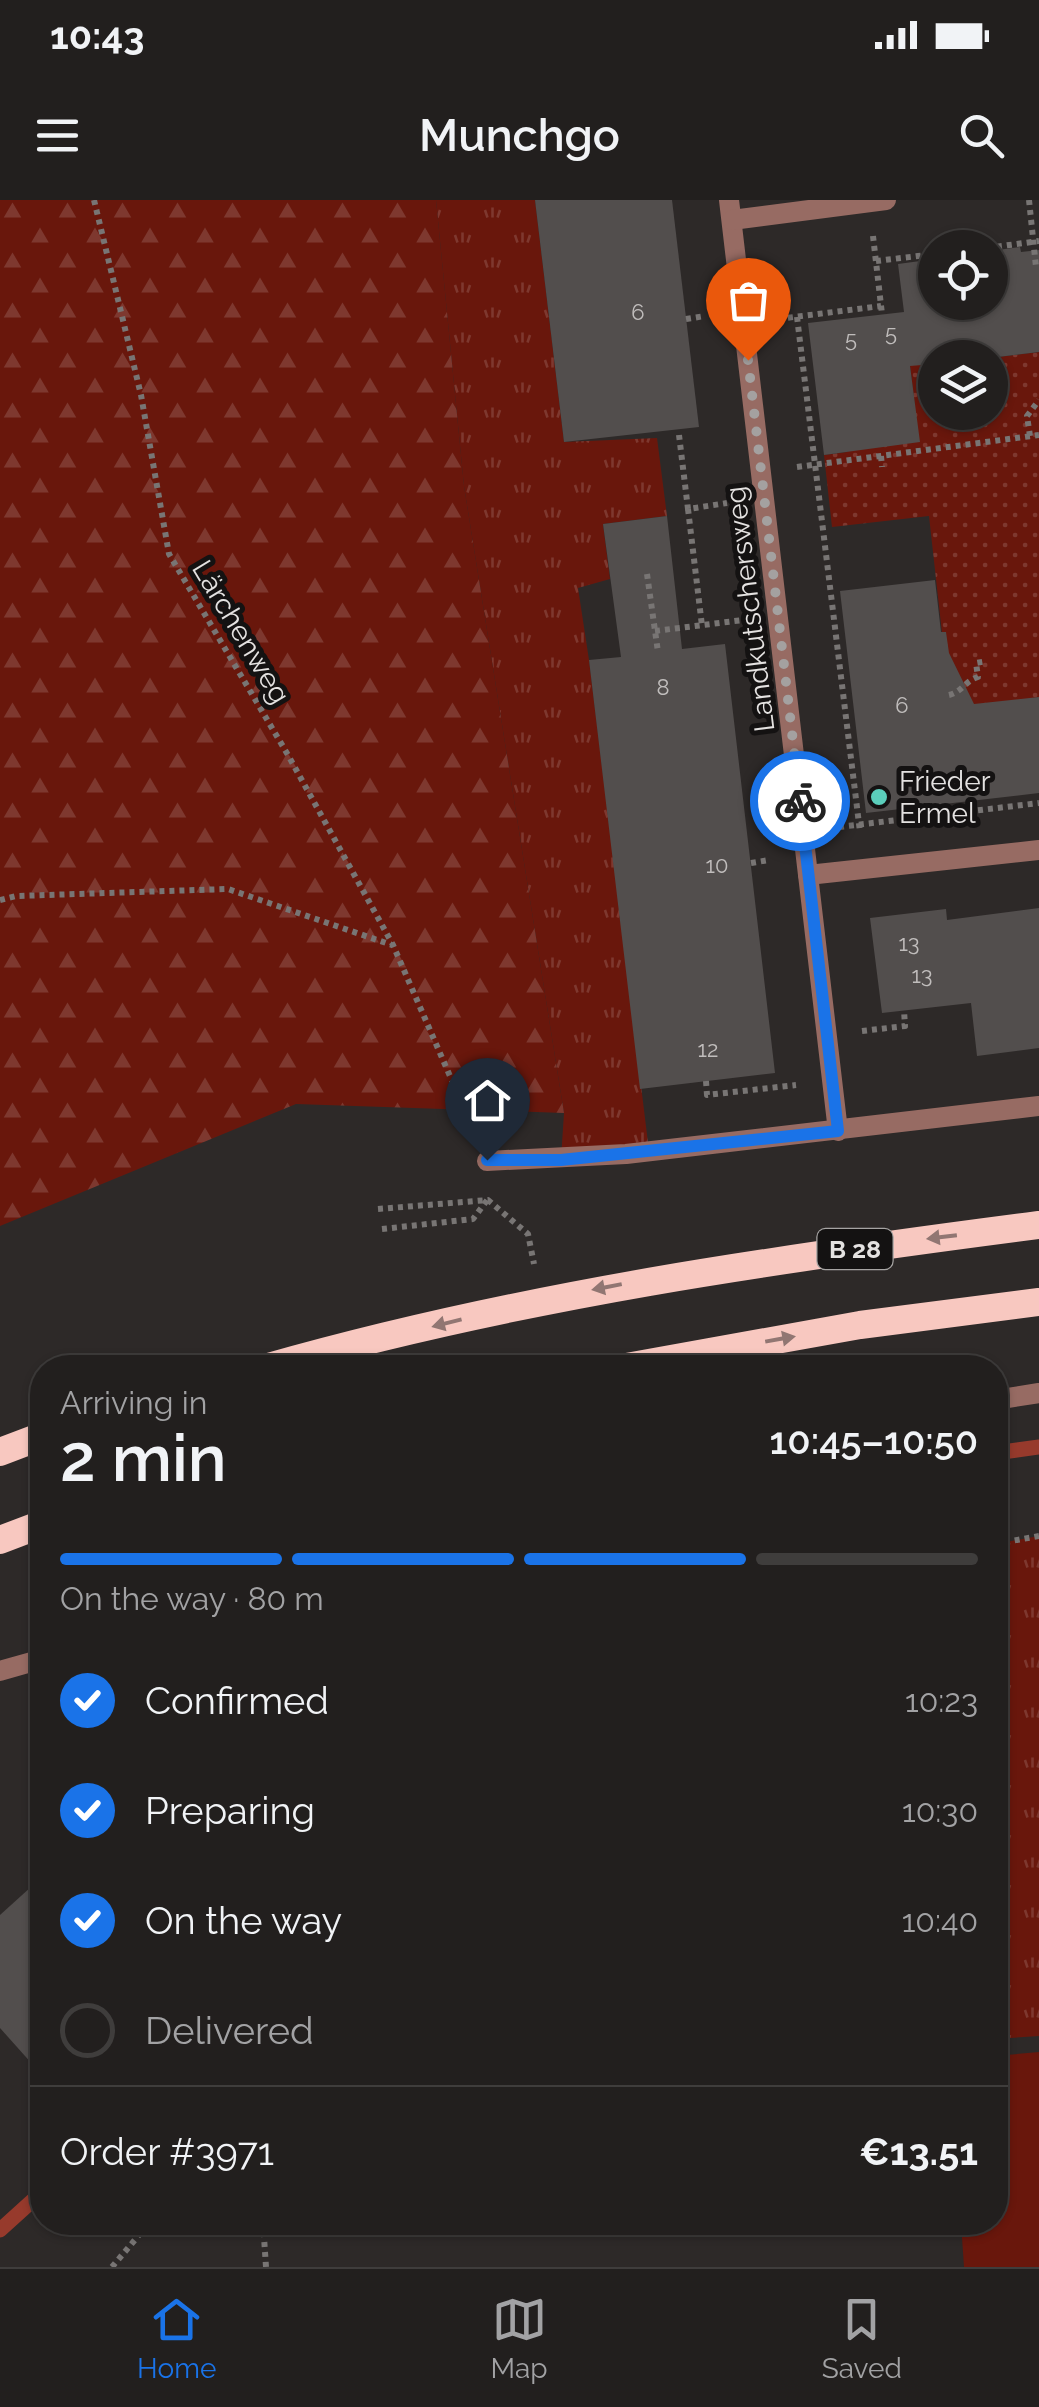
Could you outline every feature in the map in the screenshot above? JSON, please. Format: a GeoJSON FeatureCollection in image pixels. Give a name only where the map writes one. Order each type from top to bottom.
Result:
{"type":"FeatureCollection","features":[{"type":"Feature","properties":{"kind":"highway","name":"B 28"},"geometry":{"type":"LineString","coordinates":[[318,1355],[542,1300],[635,1282],[1039,1225]]}},
{"type":"Feature","properties":{"kind":"highway"},"geometry":{"type":"LineString","coordinates":[[696,1355],[860,1326],[1039,1302]]}},
{"type":"Feature","properties":{"kind":"highway"},"geometry":{"type":"LineString","coordinates":[[0,1452],[30,1441]]}},
{"type":"Feature","properties":{"kind":"highway"},"geometry":{"type":"LineString","coordinates":[[0,1540],[30,1529]]}},
{"type":"Feature","properties":{"kind":"street"},"geometry":{"type":"LineString","coordinates":[[731,210],[877,201]]}},
{"type":"Feature","properties":{"kind":"street","name":"Landkutschersweg"},"geometry":{"type":"LineString","coordinates":[[731,210],[838,1131]]}},
{"type":"Feature","properties":{"kind":"street"},"geometry":{"type":"LineString","coordinates":[[808,875],[1039,850]]}},
{"type":"Feature","properties":{"kind":"street"},"geometry":{"type":"LineString","coordinates":[[487,1160],[610,1156],[1039,1106]]}},
{"type":"Feature","properties":{"kind":"street"},"geometry":{"type":"LineString","coordinates":[[1008,1398],[1039,1393]]}},
{"type":"Feature","properties":{"kind":"street"},"geometry":{"type":"LineString","coordinates":[[0,1671],[30,1663]]}},
{"type":"Feature","properties":{"kind":"path","name":"Lärchenweg"},"geometry":{"type":"LineString","coordinates":[[94,200],[141,394],[169,554],[288,755],[393,945],[487,1160]]}},
{"type":"Feature","properties":{"kind":"path"},"geometry":{"type":"LineString","coordinates":[[1029,200],[1036,266]]}},
{"type":"Feature","properties":{"kind":"path"},"geometry":{"type":"LineString","coordinates":[[744,323],[882,310],[876,261],[877,201]]}},
{"type":"Feature","properties":{"kind":"path"},"geometry":{"type":"LineString","coordinates":[[1008,245],[1036,241]]}},
{"type":"Feature","properties":{"kind":"path"},"geometry":{"type":"LineString","coordinates":[[876,261],[918,256]]}},
{"type":"Feature","properties":{"kind":"path"},"geometry":{"type":"LineString","coordinates":[[797,316],[865,870]]}},
{"type":"Feature","properties":{"kind":"path"},"geometry":{"type":"LineString","coordinates":[[804,376],[814,375]]}},
{"type":"Feature","properties":{"kind":"path"},"geometry":{"type":"LineString","coordinates":[[761,470],[1035,435],[1027,416],[1039,400]]}},
{"type":"Feature","properties":{"kind":"path"},"geometry":{"type":"LineString","coordinates":[[678,435],[702,626]]}},
{"type":"Feature","properties":{"kind":"path"},"geometry":{"type":"LineString","coordinates":[[880,456],[882,467]]}},
{"type":"Feature","properties":{"kind":"path"},"geometry":{"type":"LineString","coordinates":[[688,509],[764,498]]}},
{"type":"Feature","properties":{"kind":"path"},"geometry":{"type":"LineString","coordinates":[[648,574],[658,652]]}},
{"type":"Feature","properties":{"kind":"path"},"geometry":{"type":"LineString","coordinates":[[655,631],[779,616]]}},
{"type":"Feature","properties":{"kind":"path"},"geometry":{"type":"LineString","coordinates":[[837,648],[847,647]]}},
{"type":"Feature","properties":{"kind":"path"},"geometry":{"type":"LineString","coordinates":[[949,695],[957,693],[967,680],[978,677],[976,664],[987,661]]}},
{"type":"Feature","properties":{"kind":"path"},"geometry":{"type":"LineString","coordinates":[[853,773],[866,772]]}},
{"type":"Feature","properties":{"kind":"path"},"geometry":{"type":"LineString","coordinates":[[803,831],[1039,803]]}},
{"type":"Feature","properties":{"kind":"path"},"geometry":{"type":"LineString","coordinates":[[0,900],[16,896],[228,889],[393,945]]}},
{"type":"Feature","properties":{"kind":"path"},"geometry":{"type":"LineString","coordinates":[[826,1035],[905,1026],[904,1010]]}},
{"type":"Feature","properties":{"kind":"path"},"geometry":{"type":"LineString","coordinates":[[706,1081],[708,1095],[832,1081]]}},
{"type":"Feature","properties":{"kind":"path"},"geometry":{"type":"LineString","coordinates":[[378,1209],[488,1200],[528,1234]]}},
{"type":"Feature","properties":{"kind":"path"},"geometry":{"type":"LineString","coordinates":[[382,1229],[473,1218],[488,1200]]}},
{"type":"Feature","properties":{"kind":"path"},"geometry":{"type":"LineString","coordinates":[[1008,1542],[1039,1536]]}},
{"type":"Feature","properties":{"kind":"path"},"geometry":{"type":"LineString","coordinates":[[112,2267],[139,2235]]}},
{"type":"Feature","properties":{"kind":"path"},"geometry":{"type":"LineString","coordinates":[[264,2235],[266,2267]]}},
{"type":"Feature","properties":{"kind":"green space"},"geometry":{"type":"Polygon","coordinates":[[[0,200],[436,200],[464,486],[564,1113],[296,1104],[0,1226],[0,200]]]}},
{"type":"Feature","properties":{"kind":"green space"},"geometry":{"type":"Polygon","coordinates":[[[436,200],[535,200],[564,442],[657,438],[667,516],[603,524],[610,579],[578,588],[649,1151],[561,1159],[564,1113],[464,486],[436,200]]]}},
{"type":"Feature","properties":{"kind":"green space"},"geometry":{"type":"Polygon","coordinates":[[[1039,352],[1039,704],[952,723],[929,516],[832,527],[824,455],[847,452],[915,407],[910,365],[918,364],[918,430],[1008,430],[1008,356],[1039,352]]]}},
{"type":"Feature","properties":{"kind":"green space"},"geometry":{"type":"Polygon","coordinates":[[[1039,1536],[1039,2036],[1008,2038],[1008,1542],[1039,1536]]]}},
{"type":"Feature","properties":{"kind":"green space"},"geometry":{"type":"Polygon","coordinates":[[[1039,2052],[1039,2267],[964,2267],[962,2235],[1008,2235],[1008,2055],[1039,2052]]]}},
{"type":"Feature","properties":{"kind":"building"},"geometry":{"type":"Polygon","coordinates":[[[535,200],[672,200],[699,427],[564,442],[535,200]]]}},
{"type":"Feature","properties":{"kind":"building"},"geometry":{"type":"Polygon","coordinates":[[[1008,249],[1039,250],[1039,352],[1008,356],[1008,340],[918,340],[918,365],[910,366],[920,442],[824,455],[808,323],[904,312],[898,264],[918,261],[918,320],[1008,320],[1008,249]]]}},
{"type":"Feature","properties":{"kind":"building"},"geometry":{"type":"Polygon","coordinates":[[[667,516],[682,649],[725,644],[775,1073],[640,1089],[589,660],[621,657],[603,524],[667,516]]]}},
{"type":"Feature","properties":{"kind":"building"},"geometry":{"type":"Polygon","coordinates":[[[935,580],[941,632],[946,632],[949,653],[974,704],[1039,697],[1039,793],[866,813],[840,591],[935,580]]]}},
{"type":"Feature","properties":{"kind":"building"},"geometry":{"type":"Polygon","coordinates":[[[1039,908],[1039,1048],[977,1056],[971,1003],[882,1013],[870,918],[946,909],[947,920],[1039,908]]]}},
{"type":"Feature","properties":{"kind":"building"},"geometry":{"type":"Polygon","coordinates":[[[30,1888],[30,2062],[0,2028],[0,1915],[30,1888]]]}},
{"type":"Feature","properties":{"kind":"waterway"},"geometry":{"type":"LineString","coordinates":[[1008,1451],[1039,1447]]}},
{"type":"Feature","properties":{"kind":"waterway"},"geometry":{"type":"LineString","coordinates":[[0,2230],[30,2203]]}},
{"type":"Feature","properties":{"kind":"way so far"},"geometry":{"type":"LineString","coordinates":[[748,360],[800,801]]}},
{"type":"Feature","properties":{"kind":"place","name":"Frieder Ermel"},"geometry":{"type":"Point","coordinates":[879,797]}},
{"type":"Feature","properties":{"kind":"route"},"geometry":{"type":"LineString","coordinates":[[487,1160],[561,1160],[838,1131],[800,801]]}}]}
